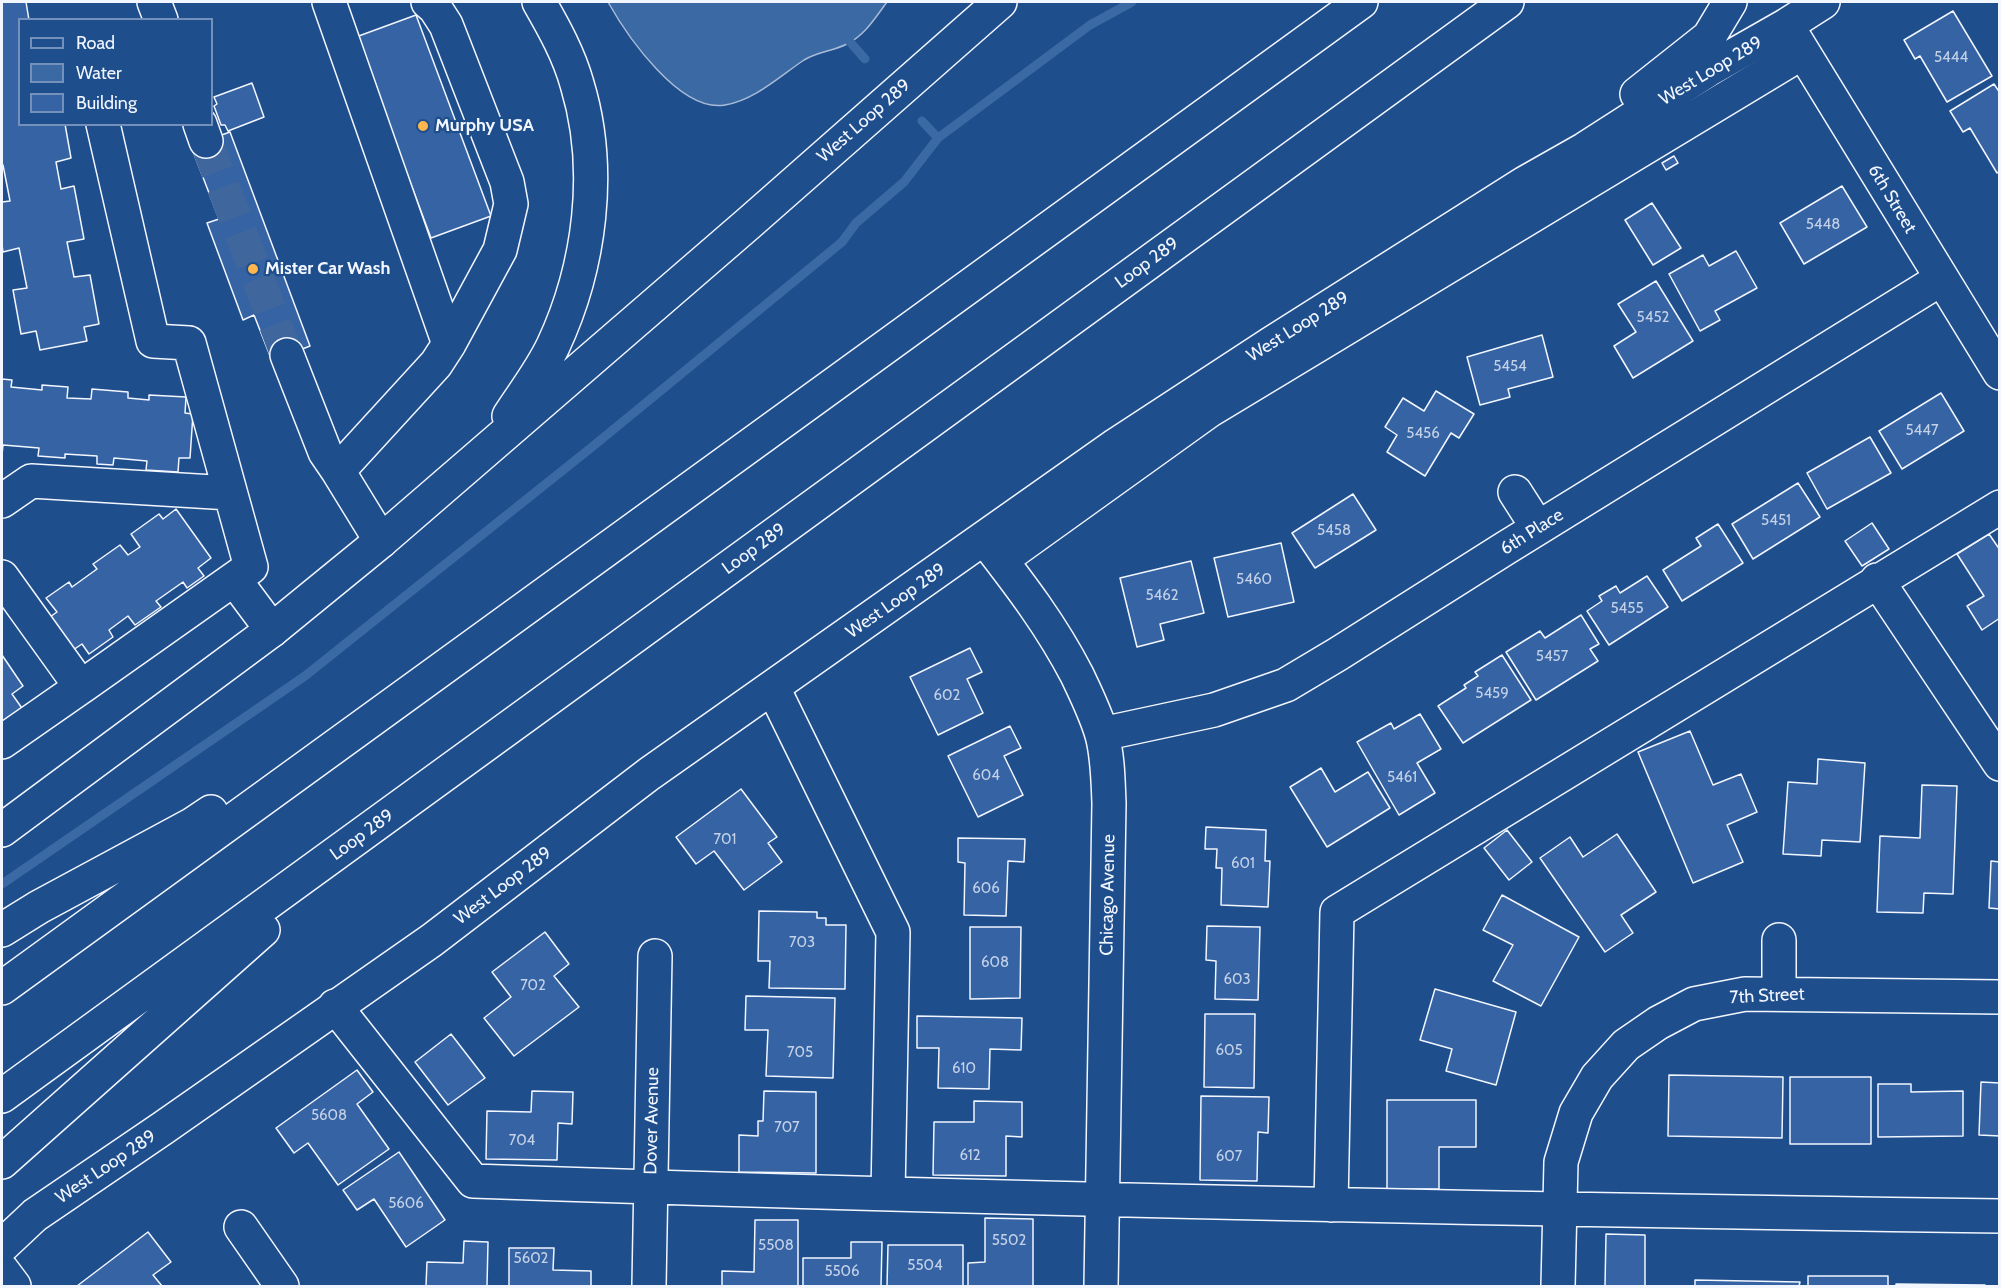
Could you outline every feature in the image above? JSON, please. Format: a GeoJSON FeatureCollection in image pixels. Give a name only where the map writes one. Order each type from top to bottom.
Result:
{"type":"FeatureCollection","features":[{"type":"Feature","properties":{"kind":"main road"},"geometry":{"type":"LineString","coordinates":[[154,2],[160,18]]}},
{"type":"Feature","properties":{"kind":"main road"},"geometry":{"type":"LineString","coordinates":[[329,2],[449,344]]}},
{"type":"Feature","properties":{"kind":"main road"},"geometry":{"type":"LineString","coordinates":[[338,471],[436,364],[449,344],[500,250],[511,204],[507,182],[446,25],[435,8],[428,2]]}},
{"type":"Feature","properties":{"kind":"main road"},"geometry":{"type":"LineString","coordinates":[[486,452],[552,347],[578,279],[586,239],[591,172],[585,116],[573,73],[552,24],[539,2]]}},
{"type":"Feature","properties":{"kind":"main road","name":"West Loop 289"},"geometry":{"type":"LineString","coordinates":[[2,830],[272,630],[381,541],[486,452],[1000,2]]}},
{"type":"Feature","properties":{"kind":"main road"},"geometry":{"type":"LineString","coordinates":[[2,988],[499,625],[1361,2]]}},
{"type":"Feature","properties":{"kind":"main road","name":"Loop 289"},"geometry":{"type":"LineString","coordinates":[[2,1096],[1507,2]]}},
{"type":"Feature","properties":{"kind":"main road"},"geometry":{"type":"LineString","coordinates":[[1525,183],[1709,37],[1730,2]]}},
{"type":"Feature","properties":{"kind":"main road","name":"West Loop 289"},"geometry":{"type":"LineString","coordinates":[[2,1246],[35,1215],[432,940],[649,774],[773,688],[992,549],[1116,445],[1525,183],[1585,149],[1708,70],[1823,2]]}},
{"type":"Feature","properties":{"kind":"main road","name":"6th Street"},"geometry":{"type":"LineString","coordinates":[[1786,25],[2000,373]]}},
{"type":"Feature","properties":{"kind":"main road"},"geometry":{"type":"LineString","coordinates":[[992,549],[1210,410],[1803,52]]}},
{"type":"Feature","properties":{"kind":"main road"},"geometry":{"type":"LineString","coordinates":[[2,742],[251,567],[189,343],[153,341],[103,126]]}},
{"type":"Feature","properties":{"kind":"main road","name":"6th Place"},"geometry":{"type":"LineString","coordinates":[[1102,734],[1214,710],[1286,685],[1941,279]]}},
{"type":"Feature","properties":{"kind":"main road"},"geometry":{"type":"LineString","coordinates":[[286,355],[325,452],[381,541]]}},
{"type":"Feature","properties":{"kind":"main road"},"geometry":{"type":"LineString","coordinates":[[2,501],[31,481],[230,493]]}},
{"type":"Feature","properties":{"kind":"main road"},"geometry":{"type":"LineString","coordinates":[[1515,492],[1538,528]]}},
{"type":"Feature","properties":{"kind":"main road"},"geometry":{"type":"LineString","coordinates":[[1331,1205],[1337,912],[1877,580],[2000,507]]}},
{"type":"Feature","properties":{"kind":"main road","name":"Chicago Avenue"},"geometry":{"type":"LineString","coordinates":[[992,549],[1036,606],[1060,644],[1086,693],[1102,734],[1107,765],[1109,803],[1101,1287]]}},
{"type":"Feature","properties":{"kind":"main road"},"geometry":{"type":"LineString","coordinates":[[2,577],[81,687]]}},
{"type":"Feature","properties":{"kind":"main road"},"geometry":{"type":"LineString","coordinates":[[234,579],[272,630]]}},
{"type":"Feature","properties":{"kind":"main road"},"geometry":{"type":"LineString","coordinates":[[1877,580],[2000,764]]}},
{"type":"Feature","properties":{"kind":"main road"},"geometry":{"type":"LineString","coordinates":[[2,930],[39,907],[193,824],[499,625]]}},
{"type":"Feature","properties":{"kind":"main road"},"geometry":{"type":"LineString","coordinates":[[773,688],[893,933],[888,1194]]}},
{"type":"Feature","properties":{"kind":"main road"},"geometry":{"type":"LineString","coordinates":[[2,1162],[406,803]]}},
{"type":"Feature","properties":{"kind":"main road"},"geometry":{"type":"LineString","coordinates":[[1779,940],[1779,993]]}},
{"type":"Feature","properties":{"kind":"main road","name":"Dover Avenue"},"geometry":{"type":"LineString","coordinates":[[649,1287],[655,956]]}},
{"type":"Feature","properties":{"kind":"main road","name":"7th Street"},"geometry":{"type":"LineString","coordinates":[[1558,1287],[1562,1162],[1576,1113],[1598,1077],[1626,1046],[1658,1023],[1694,1004],[1745,994],[2000,997]]}},
{"type":"Feature","properties":{"kind":"main road"},"geometry":{"type":"LineString","coordinates":[[335,1006],[473,1181],[1102,1200],[1559,1210],[2000,1216]]}},
{"type":"Feature","properties":{"kind":"main road"},"geometry":{"type":"LineString","coordinates":[[241,1227],[282,1287]]}},
{"type":"Feature","properties":{"kind":"main road"},"geometry":{"type":"LineString","coordinates":[[2,1270],[14,1287]]}},
{"type":"Feature","properties":{"kind":"water"},"geometry":{"type":"Polygon","coordinates":[[[608,2],[887,2],[869,26],[853,40],[809,57],[757,93],[725,105],[708,104],[690,97],[673,85],[642,52],[608,2]]]}},
{"type":"Feature","properties":{"kind":"building"},"geometry":{"type":"Polygon","coordinates":[[[2,2],[26,2],[29,18],[18,18],[18,126],[65,126],[71,158],[56,162],[61,189],[74,186],[84,239],[67,242],[74,277],[90,275],[99,324],[84,327],[87,341],[40,350],[36,331],[21,334],[13,290],[27,288],[19,248],[3,252],[2,202],[10,201],[2,165],[2,2]]]}},
{"type":"Feature","properties":{"kind":"building"},"geometry":{"type":"Polygon","coordinates":[[[1953,11],[1992,76],[1947,102],[1920,56],[1915,59],[1904,40],[1953,11]]]}},
{"type":"Feature","properties":{"kind":"building","name":"Murphy USA"},"geometry":{"type":"Polygon","coordinates":[[[416,15],[491,216],[431,238],[356,37],[416,15]]]}},
{"type":"Feature","properties":{"kind":"building"},"geometry":{"type":"Polygon","coordinates":[[[252,83],[264,117],[228,131],[225,125],[221,125],[214,106],[217,104],[214,97],[252,83]]]}},
{"type":"Feature","properties":{"kind":"building"},"geometry":{"type":"Polygon","coordinates":[[[1994,84],[2000,93],[2000,171],[1997,173],[1970,128],[1963,132],[1950,111],[1994,84]]]}},
{"type":"Feature","properties":{"kind":"building","name":"Mister Car Wash"},"geometry":{"type":"Polygon","coordinates":[[[230,132],[310,346],[272,361],[254,315],[243,320],[207,223],[219,219],[191,146],[230,132]]]}},
{"type":"Feature","properties":{"kind":"building"},"geometry":{"type":"Polygon","coordinates":[[[1674,156],[1678,163],[1666,170],[1662,163],[1674,156]]]}},
{"type":"Feature","properties":{"kind":"building"},"geometry":{"type":"Polygon","coordinates":[[[1842,186],[1867,227],[1804,264],[1780,223],[1842,186]]]}},
{"type":"Feature","properties":{"kind":"building"},"geometry":{"type":"Polygon","coordinates":[[[1652,203],[1681,248],[1653,265],[1625,220],[1652,203]]]}},
{"type":"Feature","properties":{"kind":"building"},"geometry":{"type":"Polygon","coordinates":[[[1736,251],[1757,288],[1715,311],[1720,320],[1700,331],[1669,274],[1703,255],[1709,266],[1736,251]]]}},
{"type":"Feature","properties":{"kind":"building"},"geometry":{"type":"Polygon","coordinates":[[[1656,281],[1693,341],[1633,378],[1614,346],[1636,332],[1618,304],[1656,281]]]}},
{"type":"Feature","properties":{"kind":"building"},"geometry":{"type":"Polygon","coordinates":[[[1542,335],[1553,377],[1508,389],[1510,397],[1480,405],[1467,357],[1542,335]]]}},
{"type":"Feature","properties":{"kind":"building"},"geometry":{"type":"Polygon","coordinates":[[[2,379],[12,380],[11,387],[42,390],[42,385],[68,387],[67,398],[91,399],[92,389],[128,392],[128,398],[149,400],[149,395],[186,397],[185,413],[193,414],[190,458],[179,458],[178,472],[146,470],[147,461],[114,458],[113,465],[97,464],[97,456],[65,454],[65,458],[38,456],[39,448],[3,445],[2,455],[2,379]]]}},
{"type":"Feature","properties":{"kind":"building"},"geometry":{"type":"Polygon","coordinates":[[[1436,391],[1474,414],[1459,438],[1451,433],[1425,476],[1387,452],[1397,435],[1385,427],[1403,398],[1424,411],[1436,391]]]}},
{"type":"Feature","properties":{"kind":"building"},"geometry":{"type":"Polygon","coordinates":[[[1941,393],[1964,431],[1902,469],[1879,431],[1941,393]]]}},
{"type":"Feature","properties":{"kind":"building"},"geometry":{"type":"Polygon","coordinates":[[[1870,437],[1891,473],[1827,509],[1807,473],[1870,437]]]}},
{"type":"Feature","properties":{"kind":"building"},"geometry":{"type":"Polygon","coordinates":[[[1798,483],[1820,517],[1753,559],[1732,524],[1798,483]]]}},
{"type":"Feature","properties":{"kind":"building"},"geometry":{"type":"Polygon","coordinates":[[[1353,494],[1376,530],[1315,568],[1292,533],[1353,494]]]}},
{"type":"Feature","properties":{"kind":"building"},"geometry":{"type":"Polygon","coordinates":[[[176,509],[211,558],[198,568],[204,576],[187,588],[183,582],[156,601],[161,607],[135,625],[128,616],[109,630],[113,637],[89,654],[82,644],[70,652],[47,619],[57,612],[46,598],[69,582],[72,587],[97,569],[93,564],[120,545],[128,555],[140,547],[131,534],[159,514],[163,519],[176,509]]]}},
{"type":"Feature","properties":{"kind":"building"},"geometry":{"type":"Polygon","coordinates":[[[1872,523],[1889,549],[1862,566],[1845,541],[1872,523]]]}},
{"type":"Feature","properties":{"kind":"building"},"geometry":{"type":"Polygon","coordinates":[[[1718,524],[1743,563],[1682,601],[1663,570],[1701,546],[1696,538],[1718,524]]]}},
{"type":"Feature","properties":{"kind":"building"},"geometry":{"type":"Polygon","coordinates":[[[1989,534],[2000,550],[2000,618],[1982,630],[1967,606],[1984,596],[1957,554],[1989,534]]]}},
{"type":"Feature","properties":{"kind":"building"},"geometry":{"type":"Polygon","coordinates":[[[1281,543],[1294,602],[1228,617],[1214,558],[1281,543]]]}},
{"type":"Feature","properties":{"kind":"building"},"geometry":{"type":"Polygon","coordinates":[[[1191,561],[1204,613],[1160,624],[1164,640],[1137,647],[1120,578],[1191,561]]]}},
{"type":"Feature","properties":{"kind":"building"},"geometry":{"type":"Polygon","coordinates":[[[1647,576],[1668,607],[1609,645],[1587,611],[1602,601],[1599,596],[1616,586],[1620,593],[1647,576]]]}},
{"type":"Feature","properties":{"kind":"building"},"geometry":{"type":"Polygon","coordinates":[[[1581,615],[1599,644],[1590,649],[1598,661],[1536,700],[1506,652],[1540,631],[1545,638],[1581,615]]]}},
{"type":"Feature","properties":{"kind":"building"},"geometry":{"type":"Polygon","coordinates":[[[970,648],[982,672],[967,679],[983,713],[938,735],[910,677],[970,648]]]}},
{"type":"Feature","properties":{"kind":"building"},"geometry":{"type":"Polygon","coordinates":[[[2,655],[23,686],[12,694],[24,711],[2,726],[2,655]]]}},
{"type":"Feature","properties":{"kind":"building"},"geometry":{"type":"Polygon","coordinates":[[[1502,655],[1531,700],[1463,743],[1438,706],[1466,688],[1464,685],[1478,676],[1475,672],[1502,655]]]}},
{"type":"Feature","properties":{"kind":"building"},"geometry":{"type":"Polygon","coordinates":[[[1420,714],[1441,749],[1417,763],[1435,793],[1399,815],[1357,742],[1391,723],[1394,729],[1420,714]]]}},
{"type":"Feature","properties":{"kind":"building"},"geometry":{"type":"Polygon","coordinates":[[[1010,726],[1021,748],[1004,756],[1023,795],[978,817],[948,756],[1010,726]]]}},
{"type":"Feature","properties":{"kind":"building"},"geometry":{"type":"Polygon","coordinates":[[[1690,731],[1713,785],[1741,774],[1757,812],[1727,825],[1743,862],[1693,883],[1638,752],[1690,731]]]}},
{"type":"Feature","properties":{"kind":"building"},"geometry":{"type":"Polygon","coordinates":[[[1818,759],[1865,763],[1860,842],[1822,840],[1821,856],[1783,854],[1788,782],[1817,784],[1818,759]]]}},
{"type":"Feature","properties":{"kind":"building"},"geometry":{"type":"Polygon","coordinates":[[[1321,768],[1335,792],[1368,772],[1390,808],[1327,847],[1290,787],[1321,768]]]}},
{"type":"Feature","properties":{"kind":"building"},"geometry":{"type":"Polygon","coordinates":[[[1922,785],[1957,786],[1953,894],[1924,893],[1923,913],[1877,912],[1880,836],[1920,838],[1922,785]]]}},
{"type":"Feature","properties":{"kind":"building"},"geometry":{"type":"Polygon","coordinates":[[[741,789],[777,837],[768,843],[782,862],[744,890],[714,851],[696,864],[676,837],[741,789]]]}},
{"type":"Feature","properties":{"kind":"building"},"geometry":{"type":"Polygon","coordinates":[[[1206,827],[1266,830],[1265,861],[1270,861],[1268,907],[1221,905],[1222,868],[1216,868],[1217,849],[1205,849],[1206,827]]]}},
{"type":"Feature","properties":{"kind":"building"},"geometry":{"type":"Polygon","coordinates":[[[1507,830],[1532,862],[1509,880],[1484,848],[1507,830]]]}},
{"type":"Feature","properties":{"kind":"building"},"geometry":{"type":"Polygon","coordinates":[[[1617,834],[1656,892],[1621,915],[1633,933],[1605,952],[1540,858],[1570,837],[1583,857],[1617,834]]]}},
{"type":"Feature","properties":{"kind":"building"},"geometry":{"type":"Polygon","coordinates":[[[958,838],[1025,839],[1024,862],[1008,861],[1006,916],[964,915],[965,863],[958,862],[958,838]]]}},
{"type":"Feature","properties":{"kind":"building"},"geometry":{"type":"Polygon","coordinates":[[[1991,861],[2000,862],[2000,909],[1989,908],[1991,861]]]}},
{"type":"Feature","properties":{"kind":"building"},"geometry":{"type":"Polygon","coordinates":[[[1502,895],[1579,937],[1541,1006],[1493,981],[1513,945],[1483,930],[1502,895]]]}},
{"type":"Feature","properties":{"kind":"building"},"geometry":{"type":"Polygon","coordinates":[[[759,911],[817,912],[817,918],[826,918],[826,925],[846,925],[845,989],[769,988],[770,961],[758,961],[759,911]]]}},
{"type":"Feature","properties":{"kind":"building"},"geometry":{"type":"Polygon","coordinates":[[[1207,926],[1260,927],[1258,1000],[1215,999],[1216,961],[1206,960],[1207,926]]]}},
{"type":"Feature","properties":{"kind":"building"},"geometry":{"type":"Polygon","coordinates":[[[970,927],[1021,927],[1020,998],[970,999],[970,927]]]}},
{"type":"Feature","properties":{"kind":"building"},"geometry":{"type":"Polygon","coordinates":[[[545,932],[569,964],[554,976],[579,1007],[514,1056],[484,1018],[511,997],[492,972],[545,932]]]}},
{"type":"Feature","properties":{"kind":"building"},"geometry":{"type":"Polygon","coordinates":[[[1435,989],[1516,1012],[1496,1085],[1446,1071],[1452,1049],[1420,1040],[1435,989]]]}},
{"type":"Feature","properties":{"kind":"building"},"geometry":{"type":"Polygon","coordinates":[[[746,996],[835,998],[833,1078],[766,1076],[768,1030],[745,1030],[746,996]]]}},
{"type":"Feature","properties":{"kind":"building"},"geometry":{"type":"Polygon","coordinates":[[[1205,1014],[1255,1014],[1254,1088],[1204,1087],[1205,1014]]]}},
{"type":"Feature","properties":{"kind":"building"},"geometry":{"type":"Polygon","coordinates":[[[917,1016],[1022,1018],[1021,1050],[990,1049],[989,1089],[938,1088],[939,1048],[917,1048],[917,1016]]]}},
{"type":"Feature","properties":{"kind":"building"},"geometry":{"type":"Polygon","coordinates":[[[451,1034],[485,1078],[448,1105],[415,1062],[451,1034]]]}},
{"type":"Feature","properties":{"kind":"building"},"geometry":{"type":"Polygon","coordinates":[[[357,1070],[373,1092],[357,1104],[389,1149],[338,1185],[308,1143],[294,1153],[276,1128],[357,1070]]]}},
{"type":"Feature","properties":{"kind":"building"},"geometry":{"type":"Polygon","coordinates":[[[1669,1075],[1783,1077],[1782,1138],[1668,1136],[1669,1075]]]}},
{"type":"Feature","properties":{"kind":"building"},"geometry":{"type":"Polygon","coordinates":[[[1790,1077],[1871,1077],[1871,1144],[1790,1144],[1790,1077]]]}},
{"type":"Feature","properties":{"kind":"building"},"geometry":{"type":"Polygon","coordinates":[[[1981,1082],[2000,1083],[2000,1136],[1979,1135],[1981,1082]]]}},
{"type":"Feature","properties":{"kind":"building"},"geometry":{"type":"Polygon","coordinates":[[[1878,1084],[1911,1084],[1911,1092],[1963,1091],[1963,1136],[1878,1137],[1878,1084]]]}},
{"type":"Feature","properties":{"kind":"building"},"geometry":{"type":"Polygon","coordinates":[[[532,1091],[573,1092],[572,1124],[558,1123],[557,1160],[486,1159],[487,1111],[531,1112],[532,1091]]]}},
{"type":"Feature","properties":{"kind":"building"},"geometry":{"type":"Polygon","coordinates":[[[764,1091],[816,1092],[816,1173],[739,1172],[739,1135],[758,1136],[758,1121],[763,1121],[764,1091]]]}},
{"type":"Feature","properties":{"kind":"building"},"geometry":{"type":"Polygon","coordinates":[[[1201,1096],[1269,1097],[1268,1133],[1258,1132],[1257,1181],[1200,1180],[1201,1096]]]}},
{"type":"Feature","properties":{"kind":"building"},"geometry":{"type":"Polygon","coordinates":[[[1387,1100],[1476,1100],[1476,1147],[1439,1147],[1439,1189],[1387,1189],[1387,1100]]]}},
{"type":"Feature","properties":{"kind":"building"},"geometry":{"type":"Polygon","coordinates":[[[974,1101],[1022,1102],[1022,1137],[1006,1136],[1006,1176],[933,1175],[934,1122],[974,1122],[974,1101]]]}},
{"type":"Feature","properties":{"kind":"building"},"geometry":{"type":"Polygon","coordinates":[[[399,1152],[445,1220],[406,1247],[374,1199],[357,1210],[343,1190],[399,1152]]]}},
{"type":"Feature","properties":{"kind":"building"},"geometry":{"type":"Polygon","coordinates":[[[985,1218],[1033,1219],[1033,1286],[968,1286],[968,1263],[985,1262],[985,1218]]]}},
{"type":"Feature","properties":{"kind":"building"},"geometry":{"type":"Polygon","coordinates":[[[755,1220],[798,1220],[798,1286],[722,1286],[722,1271],[754,1272],[755,1220]]]}},
{"type":"Feature","properties":{"kind":"building"},"geometry":{"type":"Polygon","coordinates":[[[148,1232],[171,1262],[153,1275],[162,1286],[77,1286],[148,1232]]]}},
{"type":"Feature","properties":{"kind":"building"},"geometry":{"type":"Polygon","coordinates":[[[1606,1234],[1645,1235],[1645,1286],[1605,1286],[1606,1234]]]}},
{"type":"Feature","properties":{"kind":"building"},"geometry":{"type":"Polygon","coordinates":[[[464,1241],[488,1242],[487,1286],[426,1286],[427,1262],[463,1263],[464,1241]]]}},
{"type":"Feature","properties":{"kind":"building"},"geometry":{"type":"Polygon","coordinates":[[[851,1242],[882,1242],[881,1286],[803,1286],[803,1258],[851,1258],[851,1242]]]}},
{"type":"Feature","properties":{"kind":"building"},"geometry":{"type":"Polygon","coordinates":[[[888,1245],[963,1245],[963,1286],[887,1286],[888,1245]]]}},
{"type":"Feature","properties":{"kind":"building"},"geometry":{"type":"Polygon","coordinates":[[[509,1248],[554,1248],[553,1270],[591,1271],[591,1286],[509,1286],[509,1248]]]}},
{"type":"Feature","properties":{"kind":"building"},"geometry":{"type":"Polygon","coordinates":[[[1808,1276],[1888,1276],[1888,1286],[1808,1286],[1808,1276]]]}},
{"type":"Feature","properties":{"kind":"building"},"geometry":{"type":"Polygon","coordinates":[[[1695,1280],[1800,1282],[1799,1286],[1695,1286],[1695,1280]]]}},
{"type":"Feature","properties":{"kind":"building"},"geometry":{"type":"Polygon","coordinates":[[[1896,1284],[1985,1285],[1985,1286],[1896,1286],[1896,1284]]]}},
{"type":"Feature","properties":{"kind":"waterway"},"geometry":{"type":"LineString","coordinates":[[938,138],[1090,25],[1132,2]]}},
{"type":"Feature","properties":{"kind":"waterway"},"geometry":{"type":"LineString","coordinates":[[850,42],[865,59]]}},
{"type":"Feature","properties":{"kind":"waterway"},"geometry":{"type":"LineString","coordinates":[[2,884],[305,676],[592,447],[842,242],[856,223],[904,182],[938,138],[922,121]]}},
{"type":"Feature","properties":{"kind":"tunnel"},"geometry":{"type":"LineString","coordinates":[[206,141],[287,355]]}},
{"type":"Feature","properties":{"kind":"place","name":"Murphy USA"},"geometry":{"type":"Point","coordinates":[423,126]}},
{"type":"Feature","properties":{"kind":"place","name":"Mister Car Wash"},"geometry":{"type":"Point","coordinates":[253,269]}}]}
